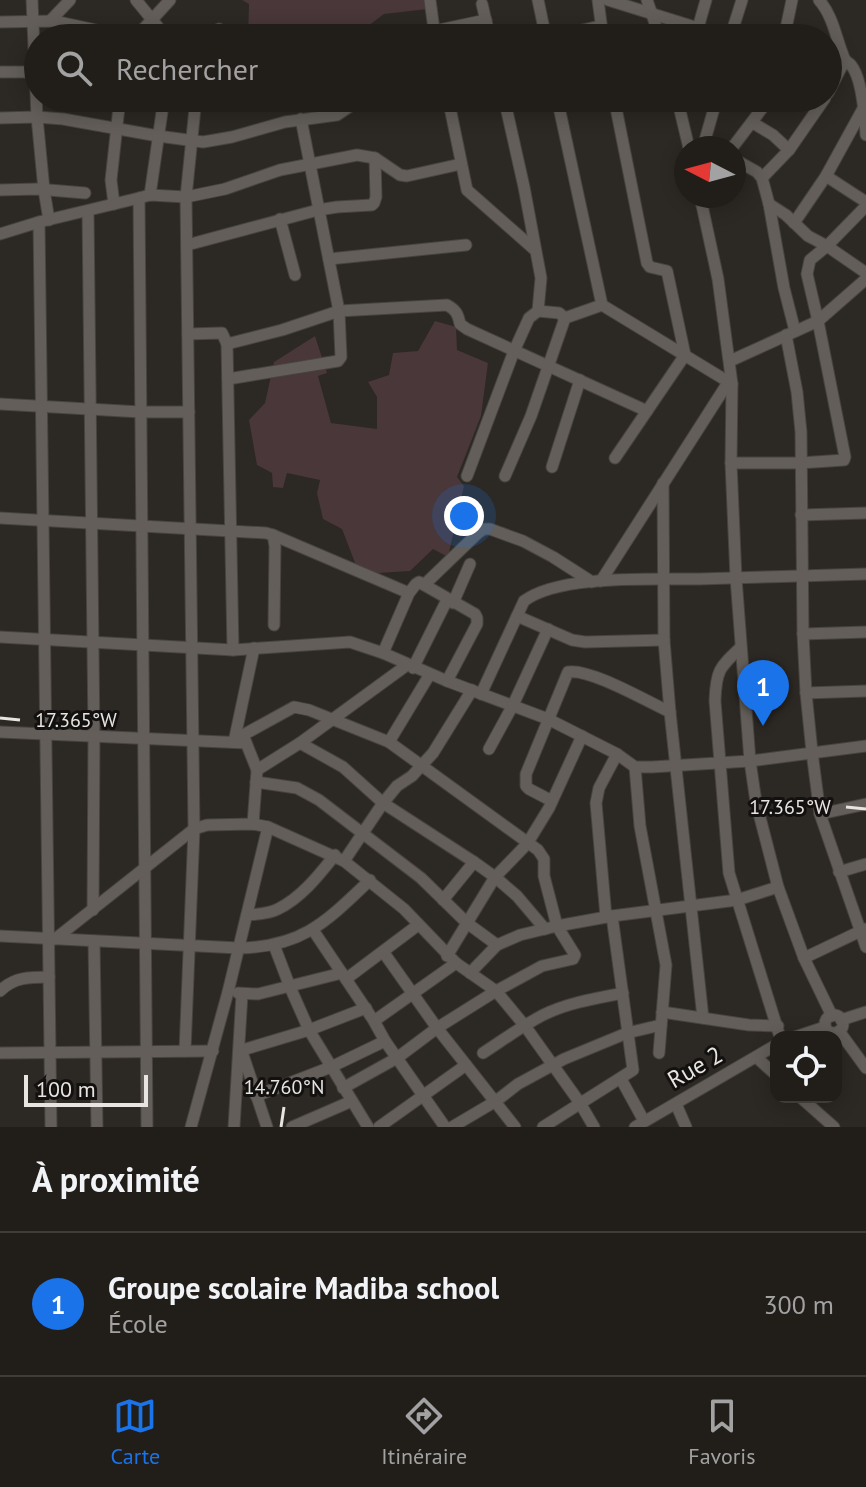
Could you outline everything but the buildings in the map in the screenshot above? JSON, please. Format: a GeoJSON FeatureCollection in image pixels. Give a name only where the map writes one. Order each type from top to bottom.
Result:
{"type":"FeatureCollection","features":[{"type":"Feature","properties":{"kind":"street"},"geometry":{"type":"LineString","coordinates":[[32,0],[33,24]]}},
{"type":"Feature","properties":{"kind":"street"},"geometry":{"type":"LineString","coordinates":[[51,20],[70,0]]}},
{"type":"Feature","properties":{"kind":"street"},"geometry":{"type":"LineString","coordinates":[[136,0],[155,24]]}},
{"type":"Feature","properties":{"kind":"street"},"geometry":{"type":"LineString","coordinates":[[148,24],[170,0]]}},
{"type":"Feature","properties":{"kind":"street"},"geometry":{"type":"LineString","coordinates":[[430,0],[432,24]]}},
{"type":"Feature","properties":{"kind":"street"},"geometry":{"type":"LineString","coordinates":[[538,0],[544,24]]}},
{"type":"Feature","properties":{"kind":"street"},"geometry":{"type":"LineString","coordinates":[[598,0],[601,24]]}},
{"type":"Feature","properties":{"kind":"street"},"geometry":{"type":"LineString","coordinates":[[608,0],[686,24]]}},
{"type":"Feature","properties":{"kind":"street"},"geometry":{"type":"LineString","coordinates":[[647,0],[656,24]]}},
{"type":"Feature","properties":{"kind":"street"},"geometry":{"type":"LineString","coordinates":[[653,13],[660,0]]}},
{"type":"Feature","properties":{"kind":"street"},"geometry":{"type":"LineString","coordinates":[[699,24],[706,0]]}},
{"type":"Feature","properties":{"kind":"street"},"geometry":{"type":"LineString","coordinates":[[736,24],[742,0]]}},
{"type":"Feature","properties":{"kind":"street"},"geometry":{"type":"LineString","coordinates":[[787,24],[792,0]]}},
{"type":"Feature","properties":{"kind":"street"},"geometry":{"type":"LineString","coordinates":[[819,0],[833,24]]}},
{"type":"Feature","properties":{"kind":"street"},"geometry":{"type":"LineString","coordinates":[[482,4],[487,24]]}},
{"type":"Feature","properties":{"kind":"street"},"geometry":{"type":"LineString","coordinates":[[0,22],[51,20],[69,24]]}},
{"type":"Feature","properties":{"kind":"street"},"geometry":{"type":"LineString","coordinates":[[473,24],[486,20]]}},
{"type":"Feature","properties":{"kind":"street"},"geometry":{"type":"LineString","coordinates":[[842,54],[845,60]]}},
{"type":"Feature","properties":{"kind":"street"},"geometry":{"type":"LineString","coordinates":[[842,59],[854,68],[864,107],[866,135]]}},
{"type":"Feature","properties":{"kind":"street"},"geometry":{"type":"LineString","coordinates":[[842,66],[845,60]]}},
{"type":"Feature","properties":{"kind":"street"},"geometry":{"type":"LineString","coordinates":[[0,72],[24,72]]}},
{"type":"Feature","properties":{"kind":"street"},"geometry":{"type":"LineString","coordinates":[[794,223],[826,176],[864,107]]}},
{"type":"Feature","properties":{"kind":"street"},"geometry":{"type":"LineString","coordinates":[[37,112],[44,190],[41,407],[45,734],[52,938],[49,977],[51,1127]]}},
{"type":"Feature","properties":{"kind":"street"},"geometry":{"type":"LineString","coordinates":[[114,204],[111,180],[118,112]]}},
{"type":"Feature","properties":{"kind":"street"},"geometry":{"type":"LineString","coordinates":[[147,1127],[141,412],[144,196],[162,112]]}},
{"type":"Feature","properties":{"kind":"street"},"geometry":{"type":"LineString","coordinates":[[185,1051],[194,829],[186,197],[194,112]]}},
{"type":"Feature","properties":{"kind":"street"},"geometry":{"type":"LineString","coordinates":[[0,118],[63,119],[191,141],[217,140],[341,112]]}},
{"type":"Feature","properties":{"kind":"street"},"geometry":{"type":"LineString","coordinates":[[451,112],[467,190],[535,250]]}},
{"type":"Feature","properties":{"kind":"street"},"geometry":{"type":"LineString","coordinates":[[507,112],[541,278],[538,311]]}},
{"type":"Feature","properties":{"kind":"street"},"geometry":{"type":"LineString","coordinates":[[560,112],[602,305],[730,383]]}},
{"type":"Feature","properties":{"kind":"street"},"geometry":{"type":"LineString","coordinates":[[615,458],[685,355],[667,271],[650,267],[647,263],[617,112]]}},
{"type":"Feature","properties":{"kind":"street"},"geometry":{"type":"LineString","coordinates":[[680,112],[686,136]]}},
{"type":"Feature","properties":{"kind":"street"},"geometry":{"type":"LineString","coordinates":[[706,136],[713,112]]}},
{"type":"Feature","properties":{"kind":"street"},"geometry":{"type":"LineString","coordinates":[[742,136],[760,112]]}},
{"type":"Feature","properties":{"kind":"street"},"geometry":{"type":"LineString","coordinates":[[762,178],[789,150],[815,112]]}},
{"type":"Feature","properties":{"kind":"street"},"geometry":{"type":"LineString","coordinates":[[228,379],[338,361],[341,357],[339,311],[301,119]]}},
{"type":"Feature","properties":{"kind":"street"},"geometry":{"type":"LineString","coordinates":[[753,123],[773,135],[789,150]]}},
{"type":"Feature","properties":{"kind":"street"},"geometry":{"type":"LineString","coordinates":[[0,234],[144,196],[186,197],[225,189],[268,174],[357,155],[375,158],[400,175],[407,176],[461,164]]}},
{"type":"Feature","properties":{"kind":"street"},"geometry":{"type":"LineString","coordinates":[[187,245],[318,210],[374,203],[375,158]]}},
{"type":"Feature","properties":{"kind":"street"},"geometry":{"type":"LineString","coordinates":[[746,166],[762,178],[769,204],[784,288],[797,392],[801,432],[806,693],[820,814],[863,930],[866,947]]}},
{"type":"Feature","properties":{"kind":"street"},"geometry":{"type":"LineString","coordinates":[[731,463],[841,462],[845,457],[807,274],[810,260],[866,204],[826,176]]}},
{"type":"Feature","properties":{"kind":"street"},"geometry":{"type":"LineString","coordinates":[[0,190],[85,193]]}},
{"type":"Feature","properties":{"kind":"street"},"geometry":{"type":"LineString","coordinates":[[769,204],[808,236],[866,273]]}},
{"type":"Feature","properties":{"kind":"street"},"geometry":{"type":"LineString","coordinates":[[703,208],[718,279],[730,361],[731,463],[740,648],[750,761],[760,823],[778,887],[804,958],[836,1028],[861,1053],[866,1068]]}},
{"type":"Feature","properties":{"kind":"street"},"geometry":{"type":"LineString","coordinates":[[88,211],[93,910]]}},
{"type":"Feature","properties":{"kind":"street"},"geometry":{"type":"LineString","coordinates":[[280,219],[295,275]]}},
{"type":"Feature","properties":{"kind":"street"},"geometry":{"type":"LineString","coordinates":[[329,259],[466,245]]}},
{"type":"Feature","properties":{"kind":"street"},"geometry":{"type":"LineString","coordinates":[[730,361],[818,321],[866,279]]}},
{"type":"Feature","properties":{"kind":"street"},"geometry":{"type":"LineString","coordinates":[[227,344],[339,311],[447,305],[454,309],[460,324],[467,329],[647,411]]}},
{"type":"Feature","properties":{"kind":"street"},"geometry":{"type":"LineString","coordinates":[[565,318],[602,305]]}},
{"type":"Feature","properties":{"kind":"street"},"geometry":{"type":"LineString","coordinates":[[467,476],[529,318],[538,311],[559,313],[565,318]]}},
{"type":"Feature","properties":{"kind":"street"},"geometry":{"type":"LineString","coordinates":[[505,476],[531,416],[565,318]]}},
{"type":"Feature","properties":{"kind":"street"},"geometry":{"type":"LineString","coordinates":[[188,334],[222,333],[227,344],[233,650]]}},
{"type":"Feature","properties":{"kind":"street"},"geometry":{"type":"LineString","coordinates":[[552,467],[580,380]]}},
{"type":"Feature","properties":{"kind":"street"},"geometry":{"type":"LineString","coordinates":[[596,582],[730,383]]}},
{"type":"Feature","properties":{"kind":"street"},"geometry":{"type":"LineString","coordinates":[[0,404],[189,412]]}},
{"type":"Feature","properties":{"kind":"street"},"geometry":{"type":"LineString","coordinates":[[663,483],[664,640],[703,1018]]}},
{"type":"Feature","properties":{"kind":"street"},"geometry":{"type":"LineString","coordinates":[[801,515],[866,513]]}},
{"type":"Feature","properties":{"kind":"street"},"geometry":{"type":"LineString","coordinates":[[0,518],[273,535],[409,593]]}},
{"type":"Feature","properties":{"kind":"street"},"geometry":{"type":"LineString","coordinates":[[424,585],[484,529],[523,541],[596,582]]}},
{"type":"Feature","properties":{"kind":"street"},"geometry":{"type":"LineString","coordinates":[[273,535],[274,625]]}},
{"type":"Feature","properties":{"kind":"street"},"geometry":{"type":"LineString","coordinates":[[256,776],[410,666],[470,564]]}},
{"type":"Feature","properties":{"kind":"street"},"geometry":{"type":"LineString","coordinates":[[247,915],[271,912],[286,904],[340,858],[362,834],[397,786],[433,753],[476,692],[524,601],[536,594],[551,588],[596,582],[866,574]]}},
{"type":"Feature","properties":{"kind":"street"},"geometry":{"type":"LineString","coordinates":[[383,653],[409,593],[419,582],[475,614],[477,621],[447,681]]}},
{"type":"Feature","properties":{"kind":"street"},"geometry":{"type":"LineString","coordinates":[[517,616],[572,640],[664,640]]}},
{"type":"Feature","properties":{"kind":"street"},"geometry":{"type":"LineString","coordinates":[[489,749],[548,629]]}},
{"type":"Feature","properties":{"kind":"street"},"geometry":{"type":"LineString","coordinates":[[803,634],[866,632]]}},
{"type":"Feature","properties":{"kind":"street"},"geometry":{"type":"LineString","coordinates":[[0,637],[233,650],[350,642],[548,719],[617,754],[635,767],[750,761],[866,746]]}},
{"type":"Feature","properties":{"kind":"street"},"geometry":{"type":"LineString","coordinates":[[253,824],[256,776],[240,742],[254,648]]}},
{"type":"Feature","properties":{"kind":"street"},"geometry":{"type":"LineString","coordinates":[[740,648],[718,673],[715,701],[729,873],[779,1031]]}},
{"type":"Feature","properties":{"kind":"street"},"geometry":{"type":"LineString","coordinates":[[552,801],[529,789],[525,780],[528,765],[568,672],[599,678],[670,712]]}},
{"type":"Feature","properties":{"kind":"street"},"geometry":{"type":"LineString","coordinates":[[389,742],[430,674]]}},
{"type":"Feature","properties":{"kind":"street"},"geometry":{"type":"LineString","coordinates":[[806,693],[866,691]]}},
{"type":"Feature","properties":{"kind":"street"},"geometry":{"type":"LineString","coordinates":[[240,742],[243,735],[290,708],[301,708],[389,742],[538,850],[544,859],[551,927]]}},
{"type":"Feature","properties":{"kind":"street"},"geometry":{"type":"LineString","coordinates":[[0,732],[240,742]]}},
{"type":"Feature","properties":{"kind":"street"},"geometry":{"type":"LineString","coordinates":[[374,1021],[413,994],[451,960],[467,923],[495,877],[527,844],[552,801],[582,736]]}},
{"type":"Feature","properties":{"kind":"street"},"geometry":{"type":"LineString","coordinates":[[300,743],[343,767],[383,803],[495,877],[551,927],[575,955],[573,959],[542,966],[496,991],[437,1028],[397,1058],[343,1088]]}},
{"type":"Feature","properties":{"kind":"street"},"geometry":{"type":"LineString","coordinates":[[543,1127],[633,1070],[609,917],[596,803],[599,788],[617,754]]}},
{"type":"Feature","properties":{"kind":"street"},"geometry":{"type":"LineString","coordinates":[[635,767],[638,816],[666,965],[659,1053]]}},
{"type":"Feature","properties":{"kind":"street"},"geometry":{"type":"LineString","coordinates":[[256,776],[305,791],[319,800],[421,878],[467,923],[497,945]]}},
{"type":"Feature","properties":{"kind":"street"},"geometry":{"type":"LineString","coordinates":[[820,814],[866,804]]}},
{"type":"Feature","properties":{"kind":"street"},"geometry":{"type":"LineString","coordinates":[[52,938],[93,910],[194,829],[207,825],[253,824],[268,827],[340,858],[404,909],[451,960],[496,991],[553,1064],[594,1127]]}},
{"type":"Feature","properties":{"kind":"street"},"geometry":{"type":"LineString","coordinates":[[191,1127],[213,1051],[268,827]]}},
{"type":"Feature","properties":{"kind":"street"},"geometry":{"type":"LineString","coordinates":[[443,900],[474,862]]}},
{"type":"Feature","properties":{"kind":"street"},"geometry":{"type":"LineString","coordinates":[[839,872],[866,864]]}},
{"type":"Feature","properties":{"kind":"street"},"geometry":{"type":"LineString","coordinates":[[0,936],[239,948],[274,945],[313,930],[370,880]]}},
{"type":"Feature","properties":{"kind":"street"},"geometry":{"type":"LineString","coordinates":[[470,973],[497,945],[520,935],[609,917],[737,900],[778,887]]}},
{"type":"Feature","properties":{"kind":"street"},"geometry":{"type":"LineString","coordinates":[[228,992],[258,994],[344,976],[384,953],[418,925]]}},
{"type":"Feature","properties":{"kind":"street"},"geometry":{"type":"LineString","coordinates":[[313,930],[445,1127]]}},
{"type":"Feature","properties":{"kind":"street"},"geometry":{"type":"LineString","coordinates":[[804,958],[863,930]]}},
{"type":"Feature","properties":{"kind":"street"},"geometry":{"type":"LineString","coordinates":[[94,941],[97,1127]]}},
{"type":"Feature","properties":{"kind":"street"},"geometry":{"type":"LineString","coordinates":[[274,945],[309,1030],[368,1127]]}},
{"type":"Feature","properties":{"kind":"street"},"geometry":{"type":"LineString","coordinates":[[384,953],[437,1028],[515,1127]]}},
{"type":"Feature","properties":{"kind":"street"},"geometry":{"type":"LineString","coordinates":[[0,991],[18,979],[49,977]]}},
{"type":"Feature","properties":{"kind":"street"},"geometry":{"type":"LineString","coordinates":[[483,1053],[554,1010],[623,993]]}},
{"type":"Feature","properties":{"kind":"street"},"geometry":{"type":"LineString","coordinates":[[234,1127],[242,994]]}},
{"type":"Feature","properties":{"kind":"street"},"geometry":{"type":"LineString","coordinates":[[240,1051],[309,1030],[366,1008]]}},
{"type":"Feature","properties":{"kind":"street"},"geometry":{"type":"LineString","coordinates":[[662,1012],[775,1031]]}},
{"type":"Feature","properties":{"kind":"street"},"geometry":{"type":"LineString","coordinates":[[836,1028],[866,1012]]}},
{"type":"Feature","properties":{"kind":"street"},"geometry":{"type":"LineString","coordinates":[[452,1127],[553,1064],[627,1033],[661,1025]]}},
{"type":"Feature","properties":{"kind":"street"},"geometry":{"type":"LineString","coordinates":[[256,1096],[331,1067],[385,1041]]}},
{"type":"Feature","properties":{"kind":"street","name":"Rue 2"},"geometry":{"type":"LineString","coordinates":[[639,1125],[770,1049]]}},
{"type":"Feature","properties":{"kind":"street"},"geometry":{"type":"LineString","coordinates":[[0,1053],[213,1051]]}},
{"type":"Feature","properties":{"kind":"street"},"geometry":{"type":"LineString","coordinates":[[240,1051],[267,1127]]}},
{"type":"Feature","properties":{"kind":"street"},"geometry":{"type":"LineString","coordinates":[[756,1057],[770,1070]]}},
{"type":"Feature","properties":{"kind":"street"},"geometry":{"type":"LineString","coordinates":[[379,1127],[466,1065]]}},
{"type":"Feature","properties":{"kind":"street"},"geometry":{"type":"LineString","coordinates":[[621,1079],[639,1125]]}},
{"type":"Feature","properties":{"kind":"street"},"geometry":{"type":"LineString","coordinates":[[292,1127],[352,1101]]}},
{"type":"Feature","properties":{"kind":"street"},"geometry":{"type":"LineString","coordinates":[[808,1103],[831,1126]]}},
{"type":"Feature","properties":{"kind":"street"},"geometry":{"type":"LineString","coordinates":[[676,1104],[686,1127]]}},
{"type":"Feature","properties":{"kind":"shaded area"},"geometry":{"type":"Polygon","coordinates":[[[242,0],[424,0],[428,9],[384,14],[371,24],[248,24],[249,4],[242,0]]]}},
{"type":"Feature","properties":{"kind":"shaded area"},"geometry":{"type":"Polygon","coordinates":[[[435,321],[456,327],[457,350],[488,363],[481,416],[457,477],[464,486],[448,557],[433,549],[410,571],[378,573],[357,568],[342,529],[323,519],[317,493],[320,480],[287,473],[283,488],[273,487],[272,473],[257,465],[249,420],[265,403],[274,362],[315,336],[327,373],[318,376],[331,423],[377,429],[377,397],[368,382],[389,375],[393,353],[418,351],[435,321]]]}},
{"type":"Feature","properties":{"kind":"place","name":"Groupe scolaire Madiba school"},"geometry":{"type":"Point","coordinates":[763,726]}}]}
